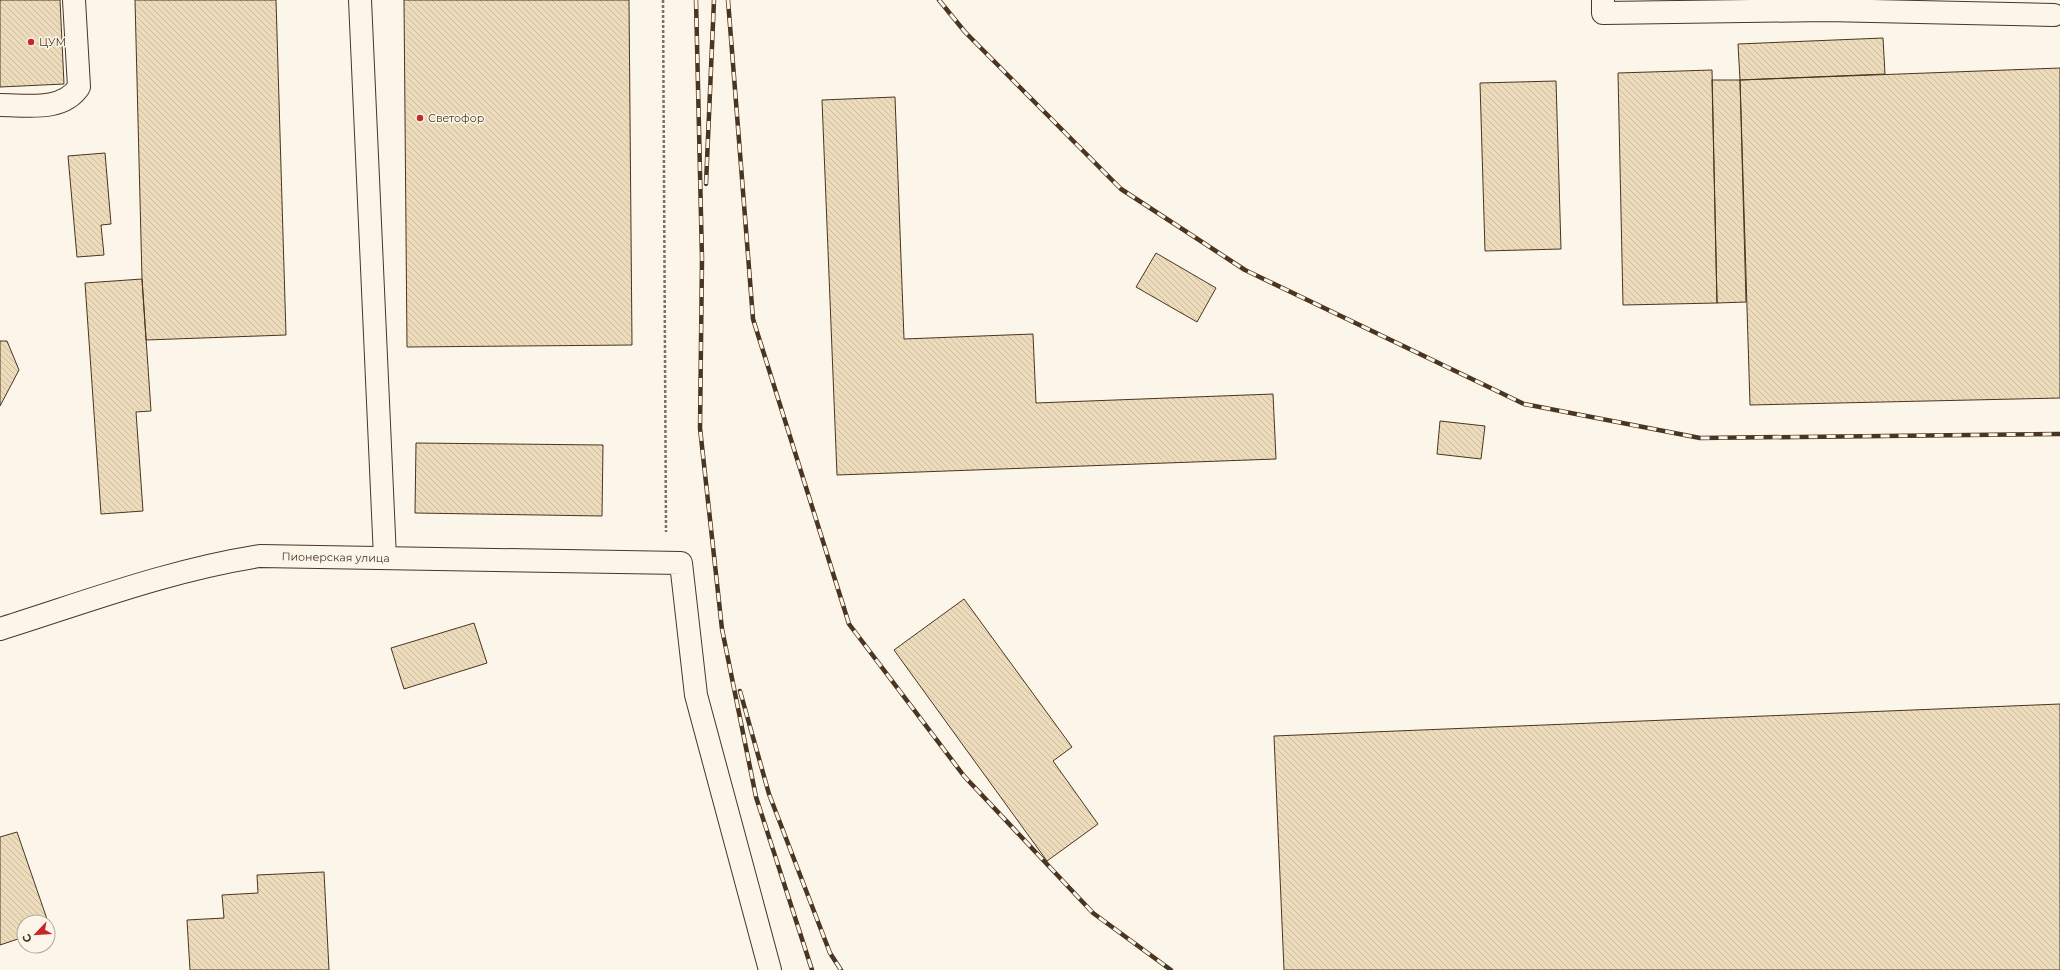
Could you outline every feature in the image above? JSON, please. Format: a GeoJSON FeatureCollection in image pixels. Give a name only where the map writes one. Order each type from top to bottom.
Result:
{"type":"FeatureCollection","features":[{"type":"Feature","properties":{"kind":"street"},"geometry":{"type":"LineString","coordinates":[[0,105],[60,103],[70,98],[80,87],[74,0]]}},
{"type":"Feature","properties":{"kind":"street"},"geometry":{"type":"LineString","coordinates":[[360,0],[385,558]]}},
{"type":"Feature","properties":{"kind":"street"},"geometry":{"type":"LineString","coordinates":[[1603,0],[1604,13],[1826,10],[2054,15]]}},
{"type":"Feature","properties":{"kind":"street","name":"Пионерская улица"},"geometry":{"type":"LineString","coordinates":[[0,629],[102,596],[220,562],[260,556],[674,563]]}},
{"type":"Feature","properties":{"kind":"street"},"geometry":{"type":"LineString","coordinates":[[674,563],[696,695],[770,970]]}},
{"type":"Feature","properties":{"kind":"path"},"geometry":{"type":"LineString","coordinates":[[663,0],[674,563]]}},
{"type":"Feature","properties":{"kind":"building","name":"ЦУМ"},"geometry":{"type":"Polygon","coordinates":[[[0,0],[60,0],[64,84],[0,87],[0,0]]]}},
{"type":"Feature","properties":{"kind":"building"},"geometry":{"type":"Polygon","coordinates":[[[135,0],[276,0],[286,335],[146,340],[142,279],[135,0]]]}},
{"type":"Feature","properties":{"kind":"building"},"geometry":{"type":"Polygon","coordinates":[[[404,0],[629,0],[632,345],[407,347],[404,0]]]}},
{"type":"Feature","properties":{"kind":"building"},"geometry":{"type":"Polygon","coordinates":[[[1883,38],[1885,74],[1740,80],[1738,44],[1883,38]]]}},
{"type":"Feature","properties":{"kind":"building"},"geometry":{"type":"Polygon","coordinates":[[[2060,68],[2060,398],[1750,405],[1740,80],[2060,68]]]}},
{"type":"Feature","properties":{"kind":"building"},"geometry":{"type":"Polygon","coordinates":[[[1712,70],[1717,303],[1623,305],[1618,73],[1712,70]]]}},
{"type":"Feature","properties":{"kind":"building"},"geometry":{"type":"Polygon","coordinates":[[[1712,80],[1740,80],[1746,302],[1717,303],[1712,80]]]}},
{"type":"Feature","properties":{"kind":"building"},"geometry":{"type":"Polygon","coordinates":[[[1556,81],[1561,249],[1485,251],[1480,83],[1556,81]]]}},
{"type":"Feature","properties":{"kind":"building"},"geometry":{"type":"Polygon","coordinates":[[[895,97],[904,339],[1033,334],[1036,403],[1273,394],[1276,459],[837,475],[822,100],[895,97]]]}},
{"type":"Feature","properties":{"kind":"building"},"geometry":{"type":"Polygon","coordinates":[[[105,153],[111,224],[101,225],[104,255],[77,257],[68,156],[105,153]]]}},
{"type":"Feature","properties":{"kind":"building"},"geometry":{"type":"Polygon","coordinates":[[[1156,253],[1216,288],[1197,322],[1136,287],[1156,253]]]}},
{"type":"Feature","properties":{"kind":"building"},"geometry":{"type":"Polygon","coordinates":[[[142,279],[151,411],[136,412],[143,511],[101,514],[85,283],[142,279]]]}},
{"type":"Feature","properties":{"kind":"building"},"geometry":{"type":"Polygon","coordinates":[[[0,341],[7,341],[19,370],[0,406],[0,341]]]}},
{"type":"Feature","properties":{"kind":"building"},"geometry":{"type":"Polygon","coordinates":[[[1440,421],[1485,426],[1481,459],[1437,454],[1440,421]]]}},
{"type":"Feature","properties":{"kind":"building"},"geometry":{"type":"Polygon","coordinates":[[[416,443],[603,445],[602,516],[415,513],[416,443]]]}},
{"type":"Feature","properties":{"kind":"building"},"geometry":{"type":"Polygon","coordinates":[[[964,599],[1072,747],[1053,761],[1098,824],[1047,861],[894,650],[964,599]]]}},
{"type":"Feature","properties":{"kind":"building"},"geometry":{"type":"Polygon","coordinates":[[[474,623],[487,663],[404,689],[391,648],[474,623]]]}},
{"type":"Feature","properties":{"kind":"building"},"geometry":{"type":"Polygon","coordinates":[[[2060,704],[2060,970],[1284,970],[1274,736],[2060,704]]]}},
{"type":"Feature","properties":{"kind":"building"},"geometry":{"type":"Polygon","coordinates":[[[17,832],[45,914],[16,914],[16,940],[0,945],[0,837],[17,832]]]}},
{"type":"Feature","properties":{"kind":"building"},"geometry":{"type":"Polygon","coordinates":[[[324,872],[329,970],[190,970],[187,920],[224,918],[222,895],[258,893],[257,875],[324,872]]]}},
{"type":"Feature","properties":{"kind":"railway"},"geometry":{"type":"LineString","coordinates":[[696,0],[702,259],[700,428],[722,629],[756,797],[812,970]]}},
{"type":"Feature","properties":{"kind":"railway"},"geometry":{"type":"LineString","coordinates":[[706,184],[714,0]]}},
{"type":"Feature","properties":{"kind":"railway"},"geometry":{"type":"LineString","coordinates":[[728,0],[753,319],[849,624],[964,776],[1093,913],[1171,970]]}},
{"type":"Feature","properties":{"kind":"railway"},"geometry":{"type":"LineString","coordinates":[[939,0],[965,32],[1121,189],[1245,270],[1524,404],[1700,438],[2060,434]]}},
{"type":"Feature","properties":{"kind":"railway"},"geometry":{"type":"LineString","coordinates":[[740,691],[769,794],[830,953],[841,970]]}},
{"type":"Feature","properties":{"kind":"place","name":"ЦУМ"},"geometry":{"type":"Point","coordinates":[31,42]}},
{"type":"Feature","properties":{"kind":"place","name":"Светофор"},"geometry":{"type":"Point","coordinates":[420,118]}}]}
